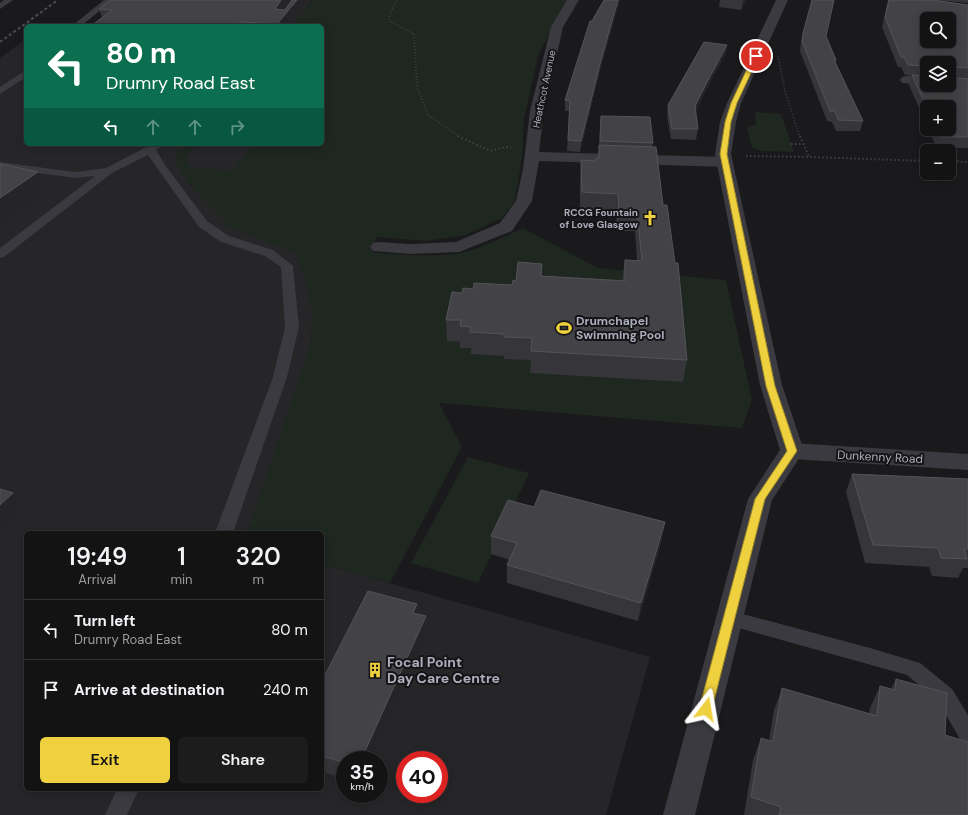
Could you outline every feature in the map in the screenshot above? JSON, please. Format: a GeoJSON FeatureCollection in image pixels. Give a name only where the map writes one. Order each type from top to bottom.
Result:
{"type":"FeatureCollection","features":[{"type":"Feature","properties":{"kind":"street","name":"Heathcot Avenue"},"geometry":{"type":"LineString","coordinates":[[379,246],[410,249],[459,247],[506,228],[524,201],[531,170],[537,111],[557,27],[574,0]]}},
{"type":"Feature","properties":{"kind":"street"},"geometry":{"type":"LineString","coordinates":[[679,815],[728,618],[760,499],[792,451],[771,386],[724,158],[728,122],[734,103],[782,0]]}},
{"type":"Feature","properties":{"kind":"street"},"geometry":{"type":"LineString","coordinates":[[907,80],[920,81]]}},
{"type":"Feature","properties":{"kind":"street"},"geometry":{"type":"LineString","coordinates":[[532,153],[724,158]]}},
{"type":"Feature","properties":{"kind":"street","name":"Dunkenny Road"},"geometry":{"type":"LineString","coordinates":[[792,451],[968,462]]}},
{"type":"Feature","properties":{"kind":"lane"},"geometry":{"type":"LineString","coordinates":[[0,7],[9,0]]}},
{"type":"Feature","properties":{"kind":"lane"},"geometry":{"type":"LineString","coordinates":[[79,24],[109,0]]}},
{"type":"Feature","properties":{"kind":"lane"},"geometry":{"type":"LineString","coordinates":[[0,91],[24,74]]}},
{"type":"Feature","properties":{"kind":"lane"},"geometry":{"type":"LineString","coordinates":[[0,254],[108,171],[155,146],[160,166],[202,224],[225,239],[269,253],[287,266],[292,327],[282,370],[225,531]]}},
{"type":"Feature","properties":{"kind":"lane"},"geometry":{"type":"LineString","coordinates":[[0,165],[75,176],[108,171]]}},
{"type":"Feature","properties":{"kind":"lane"},"geometry":{"type":"LineString","coordinates":[[728,618],[913,669],[945,695],[968,734]]}},
{"type":"Feature","properties":{"kind":"lane"},"geometry":{"type":"LineString","coordinates":[[116,815],[127,791]]}},
{"type":"Feature","properties":{"kind":"path"},"geometry":{"type":"LineString","coordinates":[[397,0],[390,13],[389,21],[414,34],[416,45],[417,87],[428,115],[454,134],[490,151],[506,147],[532,153]]}},
{"type":"Feature","properties":{"kind":"path"},"geometry":{"type":"LineString","coordinates":[[762,42],[772,46],[778,56],[782,83],[809,158]]}},
{"type":"Feature","properties":{"kind":"path"},"geometry":{"type":"LineString","coordinates":[[791,144],[803,144]]}},
{"type":"Feature","properties":{"kind":"path"},"geometry":{"type":"LineString","coordinates":[[724,158],[809,158],[920,161]]}},
{"type":"Feature","properties":{"kind":"path"},"geometry":{"type":"LineString","coordinates":[[956,161],[968,162]]}},
{"type":"Feature","properties":{"kind":"shaded area"},"geometry":{"type":"Polygon","coordinates":[[[313,0],[567,0],[538,56],[524,119],[522,158],[515,201],[502,218],[466,235],[427,241],[377,237],[372,252],[416,255],[461,253],[485,245],[523,228],[598,268],[726,280],[752,400],[742,428],[439,403],[462,447],[390,583],[324,565],[324,531],[248,531],[310,347],[312,313],[304,274],[295,253],[229,227],[189,183],[175,162],[178,152],[185,146],[195,146],[186,160],[191,167],[232,171],[252,146],[324,146],[324,24],[294,24],[313,0]]]}},
{"type":"Feature","properties":{"kind":"shaded area"},"geometry":{"type":"Polygon","coordinates":[[[24,40],[24,146],[287,146],[373,239],[266,531],[24,531],[24,791],[324,791],[324,565],[650,657],[606,815],[0,815],[0,58],[24,40]]]}},
{"type":"Feature","properties":{"kind":"shaded area"},"geometry":{"type":"Polygon","coordinates":[[[755,112],[781,114],[794,152],[762,151],[752,148],[747,128],[756,124],[755,112]]]}},
{"type":"Feature","properties":{"kind":"shaded area"},"geometry":{"type":"Polygon","coordinates":[[[468,457],[529,473],[478,583],[411,563],[468,457]]]}},
{"type":"Feature","properties":{"kind":"building"},"geometry":{"type":"Polygon","coordinates":[[[110,0],[281,0],[275,9],[285,10],[292,0],[297,0],[277,24],[240,22],[238,24],[94,24],[112,10],[99,9],[110,0]]]}},
{"type":"Feature","properties":{"kind":"building"},"geometry":{"type":"Polygon","coordinates":[[[604,0],[618,0],[601,60],[581,141],[568,140],[570,101],[565,100],[590,21],[592,21],[604,0]]]}},
{"type":"Feature","properties":{"kind":"building"},"geometry":{"type":"Polygon","coordinates":[[[812,0],[834,0],[826,36],[836,60],[834,60],[863,121],[838,120],[835,111],[830,111],[802,41],[812,0]]]}},
{"type":"Feature","properties":{"kind":"building"},"geometry":{"type":"Polygon","coordinates":[[[889,0],[933,0],[968,5],[968,68],[956,67],[956,56],[920,56],[920,66],[908,65],[904,57],[901,57],[885,17],[889,0]]]}},
{"type":"Feature","properties":{"kind":"building"},"geometry":{"type":"Polygon","coordinates":[[[704,42],[727,45],[695,106],[698,129],[672,129],[668,105],[704,42]]]}},
{"type":"Feature","properties":{"kind":"building"},"geometry":{"type":"Polygon","coordinates":[[[912,75],[920,76],[920,92],[956,92],[956,78],[968,79],[968,137],[940,136],[956,136],[956,100],[923,100],[912,75]]]}},
{"type":"Feature","properties":{"kind":"building"},"geometry":{"type":"Polygon","coordinates":[[[601,116],[650,117],[653,143],[600,141],[601,116]]]}},
{"type":"Feature","properties":{"kind":"building"},"geometry":{"type":"Polygon","coordinates":[[[599,145],[656,147],[663,205],[667,205],[675,263],[678,263],[687,360],[531,351],[532,338],[504,337],[504,334],[470,332],[471,327],[460,326],[461,320],[446,320],[452,292],[462,293],[463,288],[473,289],[474,283],[512,285],[513,280],[516,281],[518,262],[542,264],[541,276],[625,281],[625,260],[642,261],[637,211],[619,210],[618,194],[582,192],[581,160],[596,161],[596,158],[599,158],[599,145]]]}},
{"type":"Feature","properties":{"kind":"building"},"geometry":{"type":"Polygon","coordinates":[[[0,164],[38,172],[0,198],[0,164]]]}},
{"type":"Feature","properties":{"kind":"building"},"geometry":{"type":"Polygon","coordinates":[[[852,474],[968,479],[968,549],[964,549],[967,559],[941,558],[938,548],[873,545],[852,474]]]}},
{"type":"Feature","properties":{"kind":"building"},"geometry":{"type":"Polygon","coordinates":[[[0,489],[13,493],[0,505],[0,489]]]}},
{"type":"Feature","properties":{"kind":"building"},"geometry":{"type":"Polygon","coordinates":[[[541,490],[665,522],[641,603],[507,565],[517,543],[491,536],[508,500],[534,507],[541,490]]]}},
{"type":"Feature","properties":{"kind":"building","name":"Focal Point Day Care Centre"},"geometry":{"type":"Polygon","coordinates":[[[368,591],[417,604],[413,613],[426,616],[365,751],[336,751],[336,760],[324,756],[324,677],[368,591]]]}},
{"type":"Feature","properties":{"kind":"building"},"geometry":{"type":"Polygon","coordinates":[[[896,679],[947,693],[945,735],[968,742],[968,815],[779,815],[781,807],[751,797],[761,738],[773,742],[782,688],[877,716],[880,686],[895,690],[896,679]]]}},
{"type":"Feature","properties":{"kind":"railway"},"geometry":{"type":"LineString","coordinates":[[25,24],[58,0]]}},
{"type":"Feature","properties":{"kind":"railway"},"geometry":{"type":"LineString","coordinates":[[0,42],[24,25]]}},
{"type":"Feature","properties":{"kind":"place","name":"RCCG Fountain of Love Glasgow"},"geometry":{"type":"Point","coordinates":[650,218]}},
{"type":"Feature","properties":{"kind":"place","name":"Drumchapel Swimming Pool"},"geometry":{"type":"Point","coordinates":[564,328]}},
{"type":"Feature","properties":{"kind":"place","name":"Focal Point Day Care Centre"},"geometry":{"type":"Point","coordinates":[375,670]}},
{"type":"Feature","properties":{"kind":"route"},"geometry":{"type":"LineString","coordinates":[[706,709],[728,618],[760,499],[792,451],[771,386],[723,154],[728,122],[734,103],[756,56]]}}]}
